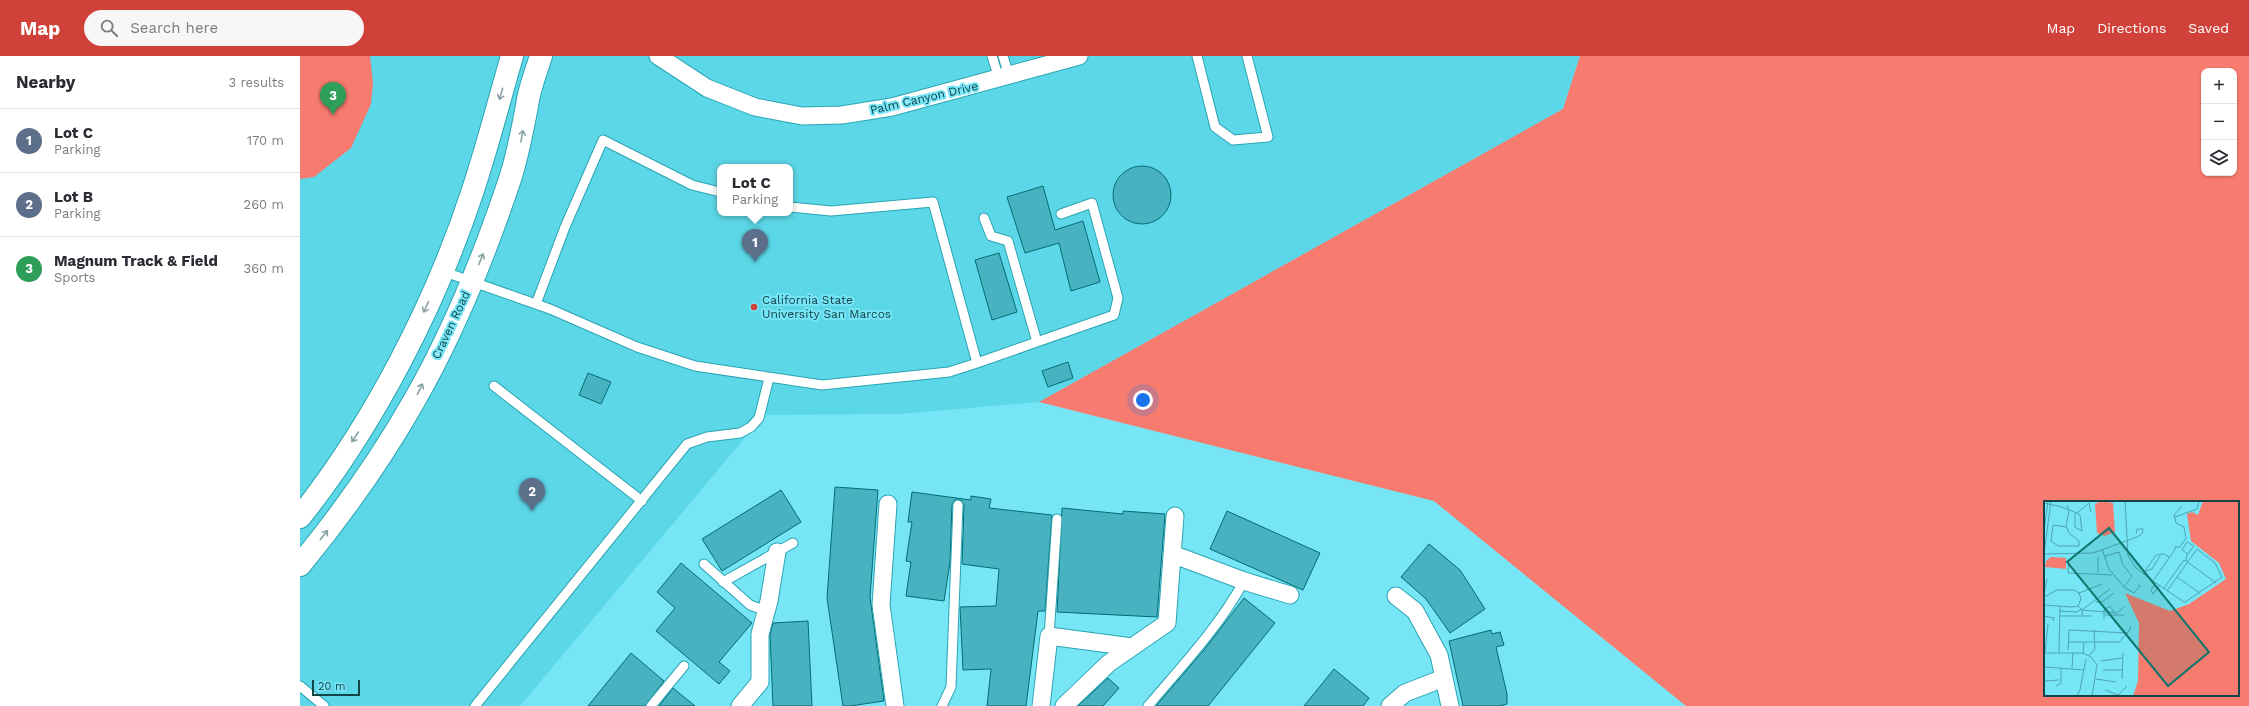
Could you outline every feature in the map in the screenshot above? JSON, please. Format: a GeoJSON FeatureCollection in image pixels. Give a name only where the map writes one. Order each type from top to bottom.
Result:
{"type":"FeatureCollection","features":[{"type":"Feature","properties":{"kind":"main road"},"geometry":{"type":"LineString","coordinates":[[300,517],[316,496],[376,405],[410,343],[442,271],[473,192],[512,56]]}},
{"type":"Feature","properties":{"kind":"main road","name":"Craven Road"},"geometry":{"type":"LineString","coordinates":[[300,565],[350,502],[415,400],[472,281],[510,179],[522,137],[527,104],[540,56]]}},
{"type":"Feature","properties":{"kind":"street","name":"Palm Canyon Drive"},"geometry":{"type":"LineString","coordinates":[[658,56],[707,88],[755,107],[802,116],[842,115],[892,108],[1079,56]]}},
{"type":"Feature","properties":{"kind":"street"},"geometry":{"type":"LineString","coordinates":[[888,504],[881,605],[895,706]]}},
{"type":"Feature","properties":{"kind":"street"},"geometry":{"type":"LineString","coordinates":[[1064,706],[1109,663],[1167,623],[1174,516]]}},
{"type":"Feature","properties":{"kind":"street"},"geometry":{"type":"LineString","coordinates":[[740,706],[760,682],[760,634],[766,611],[777,552]]}},
{"type":"Feature","properties":{"kind":"street"},"geometry":{"type":"LineString","coordinates":[[1172,554],[1244,581],[1290,595]]}},
{"type":"Feature","properties":{"kind":"street"},"geometry":{"type":"LineString","coordinates":[[1396,596],[1415,611],[1439,655],[1450,706]]}},
{"type":"Feature","properties":{"kind":"street"},"geometry":{"type":"LineString","coordinates":[[1041,706],[1050,636],[1132,647]]}},
{"type":"Feature","properties":{"kind":"street"},"geometry":{"type":"LineString","coordinates":[[1390,706],[1405,693],[1444,678]]}},
{"type":"Feature","properties":{"kind":"lane"},"geometry":{"type":"LineString","coordinates":[[992,56],[1004,78]]}},
{"type":"Feature","properties":{"kind":"lane"},"geometry":{"type":"LineString","coordinates":[[1003,56],[1004,78]]}},
{"type":"Feature","properties":{"kind":"lane"},"geometry":{"type":"LineString","coordinates":[[1197,56],[1215,127],[1233,140],[1268,137],[1247,56]]}},
{"type":"Feature","properties":{"kind":"lane"},"geometry":{"type":"LineString","coordinates":[[536,304],[565,227],[603,140],[692,185],[717,191]]}},
{"type":"Feature","properties":{"kind":"lane"},"geometry":{"type":"LineString","coordinates":[[793,206],[831,211],[933,202],[977,363]]}},
{"type":"Feature","properties":{"kind":"lane"},"geometry":{"type":"LineString","coordinates":[[442,271],[536,304],[637,347],[695,366],[822,385],[949,372],[1114,315],[1118,298],[1092,203],[1060,214]]}},
{"type":"Feature","properties":{"kind":"lane"},"geometry":{"type":"LineString","coordinates":[[984,218],[991,236],[1008,242],[1037,342]]}},
{"type":"Feature","properties":{"kind":"lane"},"geometry":{"type":"LineString","coordinates":[[474,706],[687,444],[706,437],[740,433],[751,427],[759,418],[769,378]]}},
{"type":"Feature","properties":{"kind":"lane"},"geometry":{"type":"LineString","coordinates":[[494,386],[642,501]]}},
{"type":"Feature","properties":{"kind":"lane"},"geometry":{"type":"LineString","coordinates":[[942,706],[951,687],[958,505]]}},
{"type":"Feature","properties":{"kind":"lane"},"geometry":{"type":"LineString","coordinates":[[1050,636],[1057,519]]}},
{"type":"Feature","properties":{"kind":"lane"},"geometry":{"type":"LineString","coordinates":[[724,582],[792,542]]}},
{"type":"Feature","properties":{"kind":"lane"},"geometry":{"type":"LineString","coordinates":[[704,564],[750,605],[766,611]]}},
{"type":"Feature","properties":{"kind":"lane"},"geometry":{"type":"LineString","coordinates":[[1148,706],[1234,600],[1244,581]]}},
{"type":"Feature","properties":{"kind":"lane"},"geometry":{"type":"LineString","coordinates":[[651,706],[684,666]]}},
{"type":"Feature","properties":{"kind":"lane"},"geometry":{"type":"LineString","coordinates":[[300,686],[324,706]]}},
{"type":"Feature","properties":{"kind":"shaded area","name":"California State University San Marcos"},"geometry":{"type":"Polygon","coordinates":[[[300,56],[1580,56],[1563,109],[1039,402],[899,414],[764,415],[520,706],[300,706],[300,56]]]}},
{"type":"Feature","properties":{"kind":"shaded area"},"geometry":{"type":"Polygon","coordinates":[[[300,56],[370,56],[373,83],[371,104],[351,148],[314,177],[300,179],[300,56]]]}},
{"type":"Feature","properties":{"kind":"shaded area"},"geometry":{"type":"Polygon","coordinates":[[[1580,56],[2249,56],[2249,706],[1686,706],[1434,501],[1039,402],[1563,109],[1580,56]]]}},
{"type":"Feature","properties":{"kind":"building"},"geometry":{"type":"Polygon","coordinates":[[[1142,166],[1158,171],[1166,179],[1171,195],[1166,211],[1158,219],[1142,224],[1126,219],[1118,211],[1113,195],[1118,179],[1126,171],[1142,166]]]}},
{"type":"Feature","properties":{"kind":"building"},"geometry":{"type":"Polygon","coordinates":[[[1043,186],[1055,230],[1083,221],[1100,282],[1071,291],[1059,243],[1025,253],[1007,197],[1043,186]]]}},
{"type":"Feature","properties":{"kind":"building"},"geometry":{"type":"Polygon","coordinates":[[[999,253],[1017,312],[992,320],[975,260],[999,253]]]}},
{"type":"Feature","properties":{"kind":"building"},"geometry":{"type":"Polygon","coordinates":[[[1068,362],[1073,378],[1048,387],[1042,371],[1068,362]]]}},
{"type":"Feature","properties":{"kind":"building"},"geometry":{"type":"Polygon","coordinates":[[[588,373],[611,382],[601,404],[579,395],[588,373]]]}},
{"type":"Feature","properties":{"kind":"building"},"geometry":{"type":"Polygon","coordinates":[[[835,487],[878,490],[870,597],[884,701],[843,706],[827,598],[835,487]]]}},
{"type":"Feature","properties":{"kind":"building"},"geometry":{"type":"Polygon","coordinates":[[[781,490],[801,522],[722,571],[702,539],[781,490]]]}},
{"type":"Feature","properties":{"kind":"building"},"geometry":{"type":"Polygon","coordinates":[[[912,492],[971,500],[971,496],[991,499],[989,508],[1052,515],[1045,611],[1038,611],[1026,706],[987,706],[991,669],[963,670],[960,607],[996,606],[999,569],[962,564],[964,505],[961,500],[955,500],[952,505],[950,562],[944,601],[906,596],[911,562],[906,561],[912,522],[908,522],[912,492]]]}},
{"type":"Feature","properties":{"kind":"building"},"geometry":{"type":"Polygon","coordinates":[[[1062,508],[1123,514],[1123,511],[1165,514],[1157,617],[1057,612],[1062,508]]]}},
{"type":"Feature","properties":{"kind":"building"},"geometry":{"type":"Polygon","coordinates":[[[1227,511],[1320,553],[1303,590],[1210,549],[1227,511]]]}},
{"type":"Feature","properties":{"kind":"building"},"geometry":{"type":"Polygon","coordinates":[[[1429,544],[1460,570],[1485,609],[1450,633],[1426,599],[1401,577],[1429,544]]]}},
{"type":"Feature","properties":{"kind":"building"},"geometry":{"type":"Polygon","coordinates":[[[681,563],[752,623],[719,662],[730,671],[719,684],[656,631],[675,608],[657,592],[681,563]]]}},
{"type":"Feature","properties":{"kind":"building"},"geometry":{"type":"Polygon","coordinates":[[[1244,598],[1275,623],[1208,706],[1156,706],[1204,650],[1244,598]]]}},
{"type":"Feature","properties":{"kind":"building"},"geometry":{"type":"Polygon","coordinates":[[[808,621],[812,706],[773,706],[770,635],[773,623],[808,621]]]}},
{"type":"Feature","properties":{"kind":"building"},"geometry":{"type":"Polygon","coordinates":[[[1491,630],[1492,634],[1500,632],[1504,645],[1496,647],[1507,694],[1507,704],[1499,706],[1463,706],[1449,641],[1491,630]]]}},
{"type":"Feature","properties":{"kind":"building"},"geometry":{"type":"Polygon","coordinates":[[[631,653],[664,681],[645,706],[588,706],[631,653]]]}},
{"type":"Feature","properties":{"kind":"building"},"geometry":{"type":"Polygon","coordinates":[[[1334,669],[1369,698],[1363,706],[1304,706],[1334,669]]]}},
{"type":"Feature","properties":{"kind":"building"},"geometry":{"type":"Polygon","coordinates":[[[1108,678],[1119,688],[1103,706],[1078,706],[1108,678]]]}},
{"type":"Feature","properties":{"kind":"building"},"geometry":{"type":"Polygon","coordinates":[[[673,688],[695,706],[659,706],[673,688]]]}},
{"type":"Feature","properties":{"kind":"place","name":"Magnum Track & Field"},"geometry":{"type":"Point","coordinates":[333,115]}},
{"type":"Feature","properties":{"kind":"place","name":"Lot C"},"geometry":{"type":"Point","coordinates":[755,262]}},
{"type":"Feature","properties":{"kind":"place","name":"California State University San Marcos"},"geometry":{"type":"Point","coordinates":[754,307]}},
{"type":"Feature","properties":{"kind":"place","name":"Lot B"},"geometry":{"type":"Point","coordinates":[532,511]}}]}
